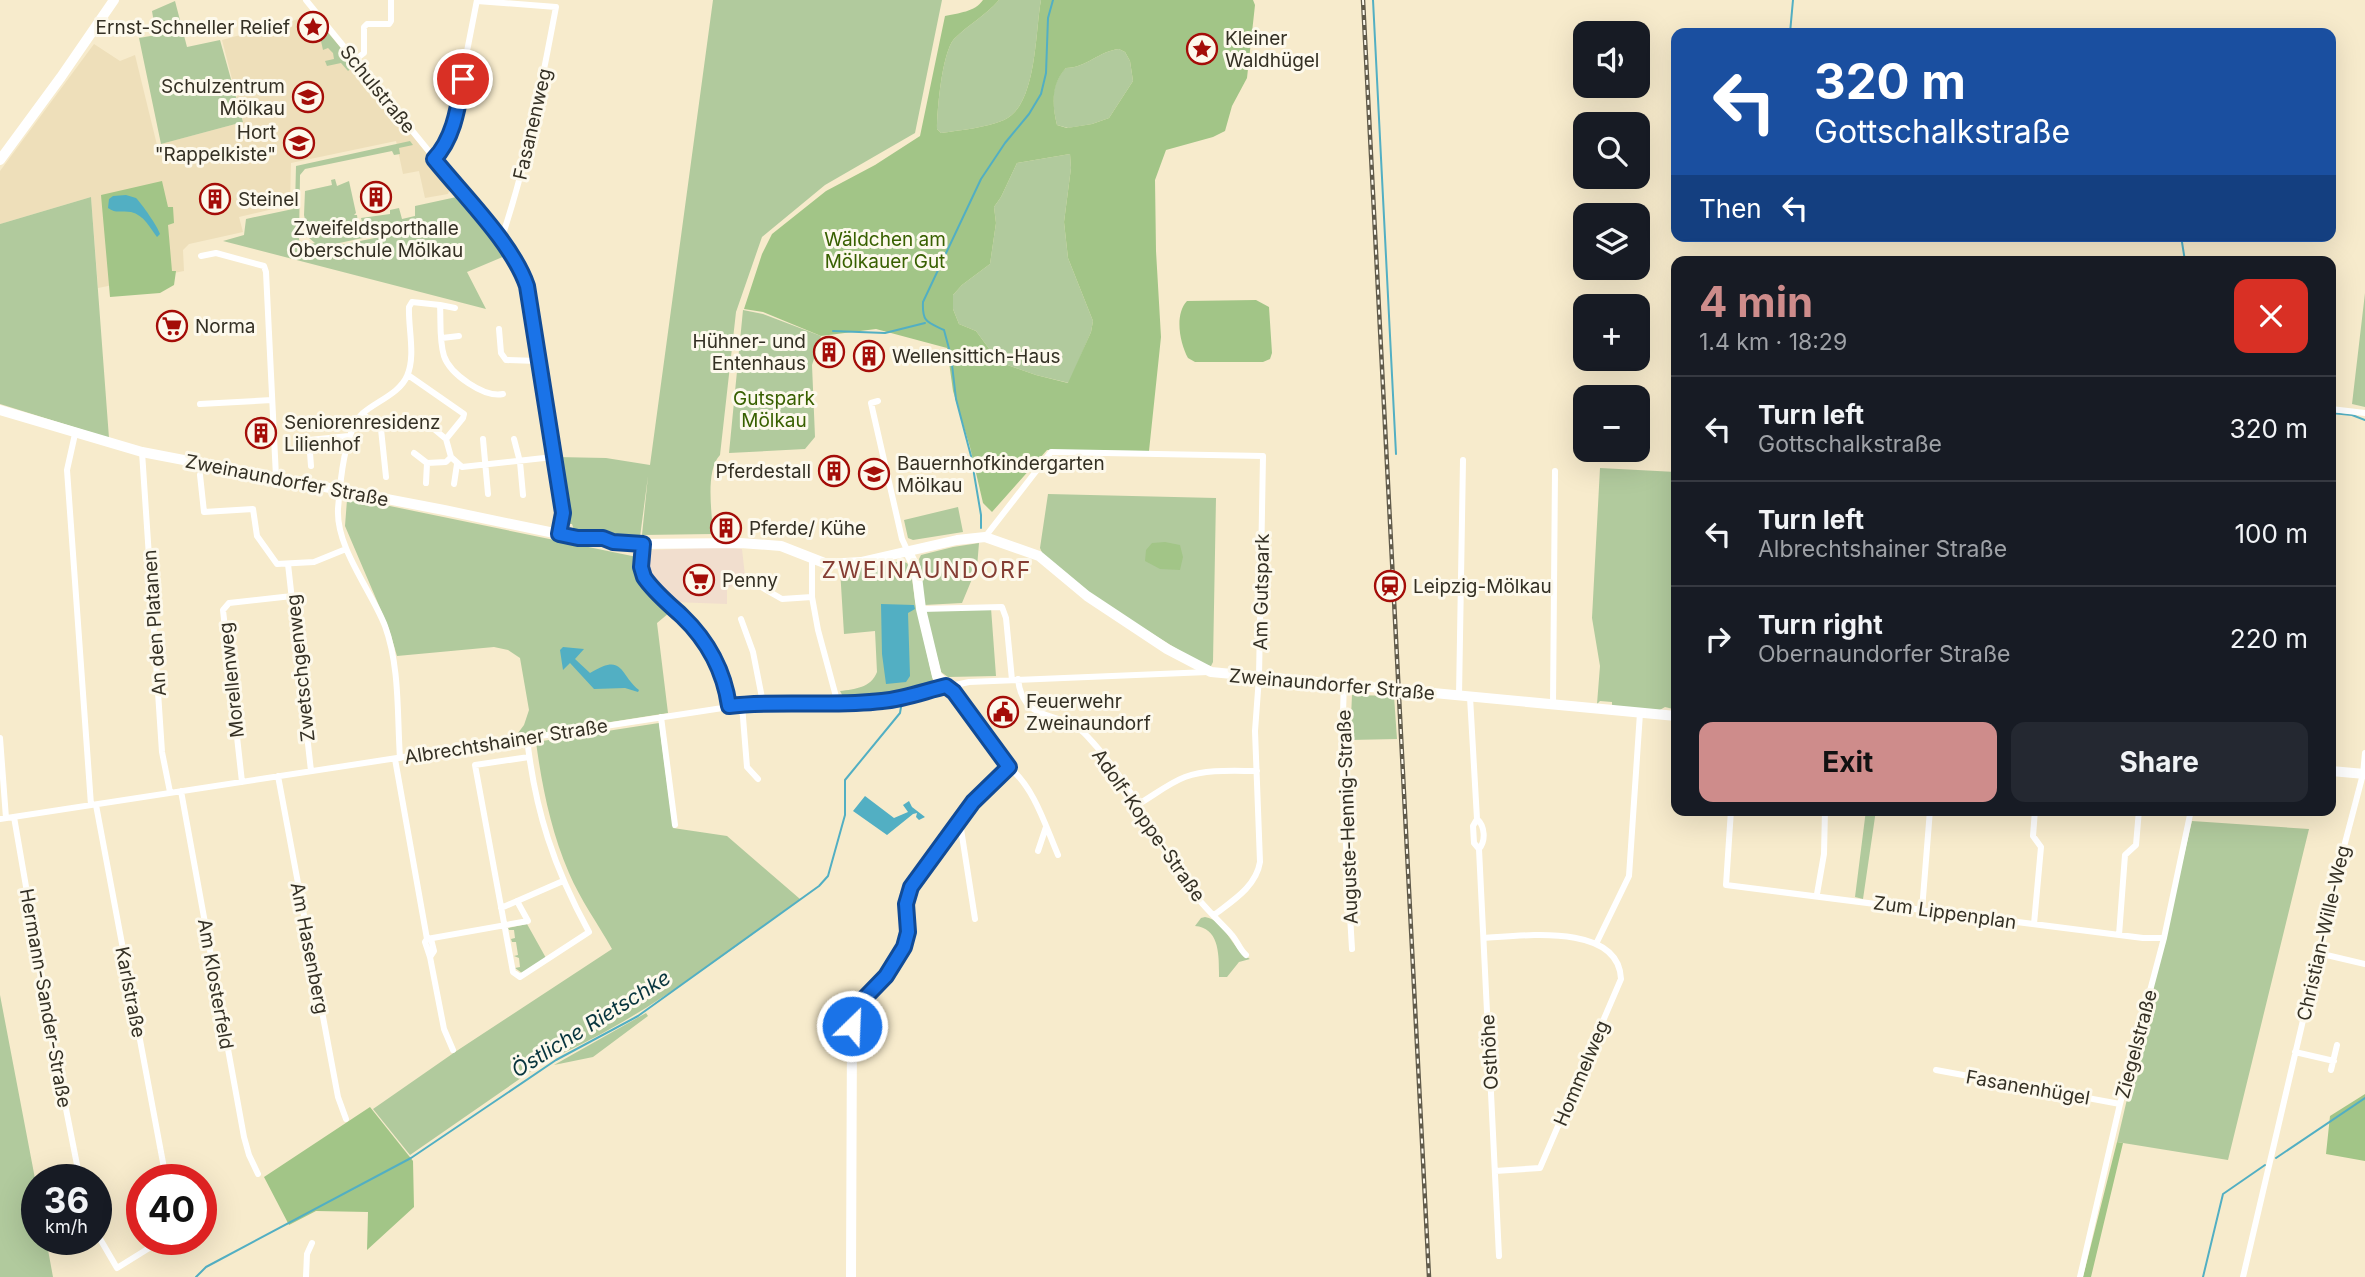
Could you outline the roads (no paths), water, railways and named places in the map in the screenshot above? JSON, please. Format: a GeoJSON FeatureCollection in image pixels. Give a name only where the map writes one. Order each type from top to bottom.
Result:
{"type":"FeatureCollection","features":[{"type":"Feature","properties":{"kind":"street"},"geometry":{"type":"LineString","coordinates":[[0,160],[114,0]]}},
{"type":"Feature","properties":{"kind":"street","name":"Schulstraße"},"geometry":{"type":"LineString","coordinates":[[306,0],[501,240],[521,269],[527,286],[563,513],[559,534]]}},
{"type":"Feature","properties":{"kind":"street"},"geometry":{"type":"LineString","coordinates":[[355,60],[364,53],[366,24],[389,24],[391,21],[391,0]]}},
{"type":"Feature","properties":{"kind":"street"},"geometry":{"type":"LineString","coordinates":[[434,159],[445,147],[453,123],[477,0]]}},
{"type":"Feature","properties":{"kind":"street","name":"Fasanenweg"},"geometry":{"type":"LineString","coordinates":[[477,0],[556,7],[534,123],[513,206],[501,240]]}},
{"type":"Feature","properties":{"kind":"street"},"geometry":{"type":"LineString","coordinates":[[201,256],[216,253],[264,266],[276,477]]}},
{"type":"Feature","properties":{"kind":"street"},"geometry":{"type":"LineString","coordinates":[[429,939],[397,758],[394,664],[385,627],[362,576],[346,549],[338,518],[349,436],[363,414],[402,385],[408,375],[411,358],[409,307],[412,302],[455,308]]}},
{"type":"Feature","properties":{"kind":"street"},"geometry":{"type":"LineString","coordinates":[[440,305],[442,338],[447,361],[481,391],[503,394]]}},
{"type":"Feature","properties":{"kind":"street"},"geometry":{"type":"LineString","coordinates":[[499,329],[501,353],[506,360],[538,361]]}},
{"type":"Feature","properties":{"kind":"street"},"geometry":{"type":"LineString","coordinates":[[442,338],[459,336]]}},
{"type":"Feature","properties":{"kind":"street"},"geometry":{"type":"LineString","coordinates":[[408,375],[464,414],[446,439]]}},
{"type":"Feature","properties":{"kind":"street"},"geometry":{"type":"LineString","coordinates":[[200,404],[272,400]]}},
{"type":"Feature","properties":{"kind":"street"},"geometry":{"type":"LineString","coordinates":[[878,401],[871,403],[902,539],[916,568],[920,610],[934,670],[954,692],[1009,767],[1016,772],[1033,799],[1058,855]]}},
{"type":"Feature","properties":{"kind":"street","name":"Zweinaundorfer Straße"},"geometry":{"type":"LineString","coordinates":[[0,410],[142,452],[578,538],[643,544],[740,543],[781,546],[827,564],[858,563],[957,540],[985,537],[1039,556],[1087,596],[1167,649],[1211,672],[1671,716]]}},
{"type":"Feature","properties":{"kind":"street"},"geometry":{"type":"LineString","coordinates":[[2336,410],[2365,413]]}},
{"type":"Feature","properties":{"kind":"street"},"geometry":{"type":"LineString","coordinates":[[363,414],[381,429],[386,477]]}},
{"type":"Feature","properties":{"kind":"street"},"geometry":{"type":"LineString","coordinates":[[422,419],[446,439],[451,457],[464,468],[553,457]]}},
{"type":"Feature","properties":{"kind":"street","name":"Karlstraße"},"geometry":{"type":"LineString","coordinates":[[75,433],[67,470],[93,805],[163,1164]]}},
{"type":"Feature","properties":{"kind":"street"},"geometry":{"type":"LineString","coordinates":[[311,466],[309,440],[349,436]]}},
{"type":"Feature","properties":{"kind":"street"},"geometry":{"type":"LineString","coordinates":[[483,439],[488,494]]}},
{"type":"Feature","properties":{"kind":"street"},"geometry":{"type":"LineString","coordinates":[[514,439],[520,462],[523,495]]}},
{"type":"Feature","properties":{"kind":"street","name":"An den Platanen"},"geometry":{"type":"LineString","coordinates":[[142,452],[162,752],[170,792]]}},
{"type":"Feature","properties":{"kind":"street","name":"Am Gutspark"},"geometry":{"type":"LineString","coordinates":[[985,537],[1051,452],[1263,456],[1259,677],[1255,731],[1260,858],[1258,873],[1249,887],[1214,915]]}},
{"type":"Feature","properties":{"kind":"street"},"geometry":{"type":"LineString","coordinates":[[414,453],[426,463],[446,462],[451,457]]}},
{"type":"Feature","properties":{"kind":"street","name":"Osthöhe"},"geometry":{"type":"LineString","coordinates":[[1462,460],[1464,696],[1477,819],[1482,824],[1484,842],[1479,849],[1499,1256]]}},
{"type":"Feature","properties":{"kind":"street"},"geometry":{"type":"LineString","coordinates":[[426,463],[426,483]]}},
{"type":"Feature","properties":{"kind":"street"},"geometry":{"type":"LineString","coordinates":[[454,484],[457,464]]}},
{"type":"Feature","properties":{"kind":"street"},"geometry":{"type":"LineString","coordinates":[[1553,705],[1555,471]]}},
{"type":"Feature","properties":{"kind":"street"},"geometry":{"type":"LineString","coordinates":[[200,475],[204,512],[253,509],[256,533],[276,564],[318,561],[346,549]]}},
{"type":"Feature","properties":{"kind":"street"},"geometry":{"type":"LineString","coordinates":[[643,544],[641,567],[644,577],[691,624],[709,648],[719,668],[729,706]]}},
{"type":"Feature","properties":{"kind":"street"},"geometry":{"type":"LineString","coordinates":[[812,559],[812,597],[838,704]]}},
{"type":"Feature","properties":{"kind":"street","name":"Zwetschgenweg"},"geometry":{"type":"LineString","coordinates":[[288,564],[311,771]]}},
{"type":"Feature","properties":{"kind":"street"},"geometry":{"type":"LineString","coordinates":[[737,586],[756,584],[782,599],[812,597]]}},
{"type":"Feature","properties":{"kind":"street","name":"Morellenweg"},"geometry":{"type":"LineString","coordinates":[[242,782],[223,610],[229,603],[292,596]]}},
{"type":"Feature","properties":{"kind":"street"},"geometry":{"type":"LineString","coordinates":[[920,610],[1002,607],[1015,680]]}},
{"type":"Feature","properties":{"kind":"street"},"geometry":{"type":"LineString","coordinates":[[741,619],[753,652],[763,703]]}},
{"type":"Feature","properties":{"kind":"street","name":"Albrechtshainer Straße"},"geometry":{"type":"LineString","coordinates":[[7,818],[729,706],[883,701],[958,682],[1211,672]]}},
{"type":"Feature","properties":{"kind":"street","name":"Adolf-Koppe-Straße"},"geometry":{"type":"LineString","coordinates":[[1015,680],[1027,705],[1074,724],[1088,737],[1137,805],[1190,888],[1246,955]]}},
{"type":"Feature","properties":{"kind":"street","name":"Auguste-Hennig-Straße"},"geometry":{"type":"LineString","coordinates":[[1344,684],[1344,789],[1352,949]]}},
{"type":"Feature","properties":{"kind":"street"},"geometry":{"type":"LineString","coordinates":[[742,705],[747,767],[758,779]]}},
{"type":"Feature","properties":{"kind":"street"},"geometry":{"type":"LineString","coordinates":[[1483,937],[1563,935],[1596,944],[1629,876],[1640,713]]}},
{"type":"Feature","properties":{"kind":"street"},"geometry":{"type":"LineString","coordinates":[[661,717],[675,825]]}},
{"type":"Feature","properties":{"kind":"street","name":"Hermann-Sander-Straße"},"geometry":{"type":"LineString","coordinates":[[0,738],[7,818],[77,1164]]}},
{"type":"Feature","properties":{"kind":"street"},"geometry":{"type":"LineString","coordinates":[[527,738],[542,826],[563,881],[590,933],[520,977],[513,972],[475,765],[529,757]]}},
{"type":"Feature","properties":{"kind":"street","name":"Christian-Wille-Weg"},"geometry":{"type":"LineString","coordinates":[[2243,1277],[2318,953],[2364,774],[2365,753]]}},
{"type":"Feature","properties":{"kind":"street"},"geometry":{"type":"LineString","coordinates":[[851,1277],[852,1016],[858,1003],[886,976],[904,947],[908,932],[908,893],[973,802],[1009,767]]}},
{"type":"Feature","properties":{"kind":"street"},"geometry":{"type":"LineString","coordinates":[[1137,805],[1182,778],[1192,775],[1216,771],[1257,771]]}},
{"type":"Feature","properties":{"kind":"street"},"geometry":{"type":"LineString","coordinates":[[2336,771],[2364,774]]}},
{"type":"Feature","properties":{"kind":"street","name":"Am Hasenberg"},"geometry":{"type":"LineString","coordinates":[[278,776],[338,1097],[346,1119]]}},
{"type":"Feature","properties":{"kind":"street","name":"Am Klosterfeld"},"geometry":{"type":"LineString","coordinates":[[181,791],[244,1137],[258,1174]]}},
{"type":"Feature","properties":{"kind":"street","name":"Zum Lippenplan"},"geometry":{"type":"LineString","coordinates":[[1731,816],[1726,884],[2143,938],[2164,938]]}},
{"type":"Feature","properties":{"kind":"street"},"geometry":{"type":"LineString","coordinates":[[1816,894],[1824,854],[1825,816]]}},
{"type":"Feature","properties":{"kind":"street"},"geometry":{"type":"LineString","coordinates":[[1922,910],[1930,816]]}},
{"type":"Feature","properties":{"kind":"street"},"geometry":{"type":"LineString","coordinates":[[2034,924],[2041,847],[2033,836],[2035,816]]}},
{"type":"Feature","properties":{"kind":"street"},"geometry":{"type":"LineString","coordinates":[[2119,935],[2125,855],[2136,845],[2138,816]]}},
{"type":"Feature","properties":{"kind":"street","name":"Ziegelstraße"},"geometry":{"type":"LineString","coordinates":[[2080,1277],[2120,1104],[2164,938],[2189,816]]}},
{"type":"Feature","properties":{"kind":"street"},"geometry":{"type":"LineString","coordinates":[[957,824],[963,841],[975,919]]}},
{"type":"Feature","properties":{"kind":"street"},"geometry":{"type":"LineString","coordinates":[[1038,851],[1046,827]]}},
{"type":"Feature","properties":{"kind":"street"},"geometry":{"type":"LineString","coordinates":[[501,908],[563,881]]}},
{"type":"Feature","properties":{"kind":"street"},"geometry":{"type":"LineString","coordinates":[[453,1050],[444,1029],[425,942],[429,939],[528,921],[517,901]]}},
{"type":"Feature","properties":{"kind":"street","name":"Hommelweg"},"geometry":{"type":"LineString","coordinates":[[1495,1171],[1541,1168],[1621,979],[1616,958],[1596,944]]}},
{"type":"Feature","properties":{"kind":"street"},"geometry":{"type":"LineString","coordinates":[[2318,953],[2365,964]]}},
{"type":"Feature","properties":{"kind":"street"},"geometry":{"type":"LineString","coordinates":[[2331,1070],[2337,1045]]}},
{"type":"Feature","properties":{"kind":"street"},"geometry":{"type":"LineString","coordinates":[[2295,1052],[2334,1061]]}},
{"type":"Feature","properties":{"kind":"street","name":"Fasanenhügel"},"geometry":{"type":"LineString","coordinates":[[1936,1070],[2120,1104]]}},
{"type":"Feature","properties":{"kind":"street"},"geometry":{"type":"LineString","coordinates":[[306,1277],[307,1254],[312,1243]]}},
{"type":"Feature","properties":{"kind":"street"},"geometry":{"type":"LineString","coordinates":[[109,1255],[117,1268],[138,1255]]}},
{"type":"Feature","properties":{"kind":"water"},"geometry":{"type":"Polygon","coordinates":[[[126,195],[136,198],[146,210],[159,231],[157,237],[140,216],[108,208],[109,199],[113,196],[126,195]]]}},
{"type":"Feature","properties":{"kind":"water"},"geometry":{"type":"Polygon","coordinates":[[[881,604],[914,605],[915,609],[908,613],[910,676],[906,682],[886,684],[882,654],[881,604]]]}},
{"type":"Feature","properties":{"kind":"water"},"geometry":{"type":"Polygon","coordinates":[[[563,647],[584,649],[575,659],[590,673],[609,665],[620,668],[638,692],[625,688],[594,689],[570,663],[563,670],[560,650],[563,647]]]}},
{"type":"Feature","properties":{"kind":"water"},"geometry":{"type":"Polygon","coordinates":[[[865,796],[894,818],[908,812],[903,805],[909,801],[912,807],[925,817],[919,820],[917,813],[913,814],[887,835],[853,811],[865,796]]]}},
{"type":"Feature","properties":{"kind":"waterway","name":"Östliche Rietschke"},"geometry":{"type":"LineString","coordinates":[[981,528],[971,456],[956,399],[951,356],[944,330],[925,318],[923,302],[981,179],[1041,94],[1046,73],[1048,18],[1053,0]]}},
{"type":"Feature","properties":{"kind":"waterway"},"geometry":{"type":"LineString","coordinates":[[1373,0],[1396,454]]}},
{"type":"Feature","properties":{"kind":"waterway"},"geometry":{"type":"LineString","coordinates":[[1790,28],[1793,0]]}},
{"type":"Feature","properties":{"kind":"waterway"},"geometry":{"type":"LineString","coordinates":[[2182,242],[2184,256]]}},
{"type":"Feature","properties":{"kind":"waterway"},"geometry":{"type":"LineString","coordinates":[[833,331],[885,333],[925,323]]}},
{"type":"Feature","properties":{"kind":"waterway"},"geometry":{"type":"LineString","coordinates":[[2336,413],[2365,420]]}},
{"type":"Feature","properties":{"kind":"waterway","name":"Östliche Rietschke"},"geometry":{"type":"LineString","coordinates":[[196,1277],[206,1267],[411,1158],[556,1060],[638,1016],[819,886],[828,876],[845,815],[845,780],[900,713],[901,707]]}},
{"type":"Feature","properties":{"kind":"waterway"},"geometry":{"type":"LineString","coordinates":[[2276,1158],[2365,1098]]}},
{"type":"Feature","properties":{"kind":"waterway"},"geometry":{"type":"LineString","coordinates":[[2203,1277],[2223,1194],[2265,1165]]}},
{"type":"Feature","properties":{"kind":"railway"},"geometry":{"type":"LineString","coordinates":[[1363,0],[1429,1277]]}},
{"type":"Feature","properties":{"kind":"place","name":"Ernst-Schneller Relief"},"geometry":{"type":"Point","coordinates":[313,27]}},
{"type":"Feature","properties":{"kind":"place","name":"Kleiner Waldhügel"},"geometry":{"type":"Point","coordinates":[1202,49]}},
{"type":"Feature","properties":{"kind":"place","name":"Schulzentrum Mölkau"},"geometry":{"type":"Point","coordinates":[308,97]}},
{"type":"Feature","properties":{"kind":"place","name":"Hort \"Rappelkiste\""},"geometry":{"type":"Point","coordinates":[299,143]}},
{"type":"Feature","properties":{"kind":"place","name":"Zweifeldsporthalle Oberschule Mölkau"},"geometry":{"type":"Point","coordinates":[376,197]}},
{"type":"Feature","properties":{"kind":"place","name":"Steinel"},"geometry":{"type":"Point","coordinates":[215,199]}},
{"type":"Feature","properties":{"kind":"place","name":"Norma"},"geometry":{"type":"Point","coordinates":[172,326]}},
{"type":"Feature","properties":{"kind":"place","name":"Hühner- und Entenhaus"},"geometry":{"type":"Point","coordinates":[829,352]}},
{"type":"Feature","properties":{"kind":"place","name":"Wellensittich-Haus"},"geometry":{"type":"Point","coordinates":[869,356]}},
{"type":"Feature","properties":{"kind":"place","name":"Seniorenresidenz Lilienhof"},"geometry":{"type":"Point","coordinates":[261,433]}},
{"type":"Feature","properties":{"kind":"place","name":"Pferdestall"},"geometry":{"type":"Point","coordinates":[834,471]}},
{"type":"Feature","properties":{"kind":"place","name":"Bauernhofkindergarten Mölkau"},"geometry":{"type":"Point","coordinates":[874,474]}},
{"type":"Feature","properties":{"kind":"place","name":"Pferde/ Kühe"},"geometry":{"type":"Point","coordinates":[726,528]}},
{"type":"Feature","properties":{"kind":"place","name":"Penny"},"geometry":{"type":"Point","coordinates":[699,580]}},
{"type":"Feature","properties":{"kind":"place","name":"Leipzig-Mölkau"},"geometry":{"type":"Point","coordinates":[1390,586]}},
{"type":"Feature","properties":{"kind":"place","name":"Feuerwehr Zweinaundorf"},"geometry":{"type":"Point","coordinates":[1003,712]}},
{"type":"Feature","properties":{"kind":"district","name":"ZWEINAUNDORF"},"geometry":{"type":"Point","coordinates":[927,570]}},
{"type":"Feature","properties":{"kind":"park label","name":"Wäldchen am Mölkauer Gut"},"geometry":{"type":"Point","coordinates":[885,250]}},
{"type":"Feature","properties":{"kind":"park label","name":"Gutspark Mölkau"},"geometry":{"type":"Point","coordinates":[774,409]}}]}
